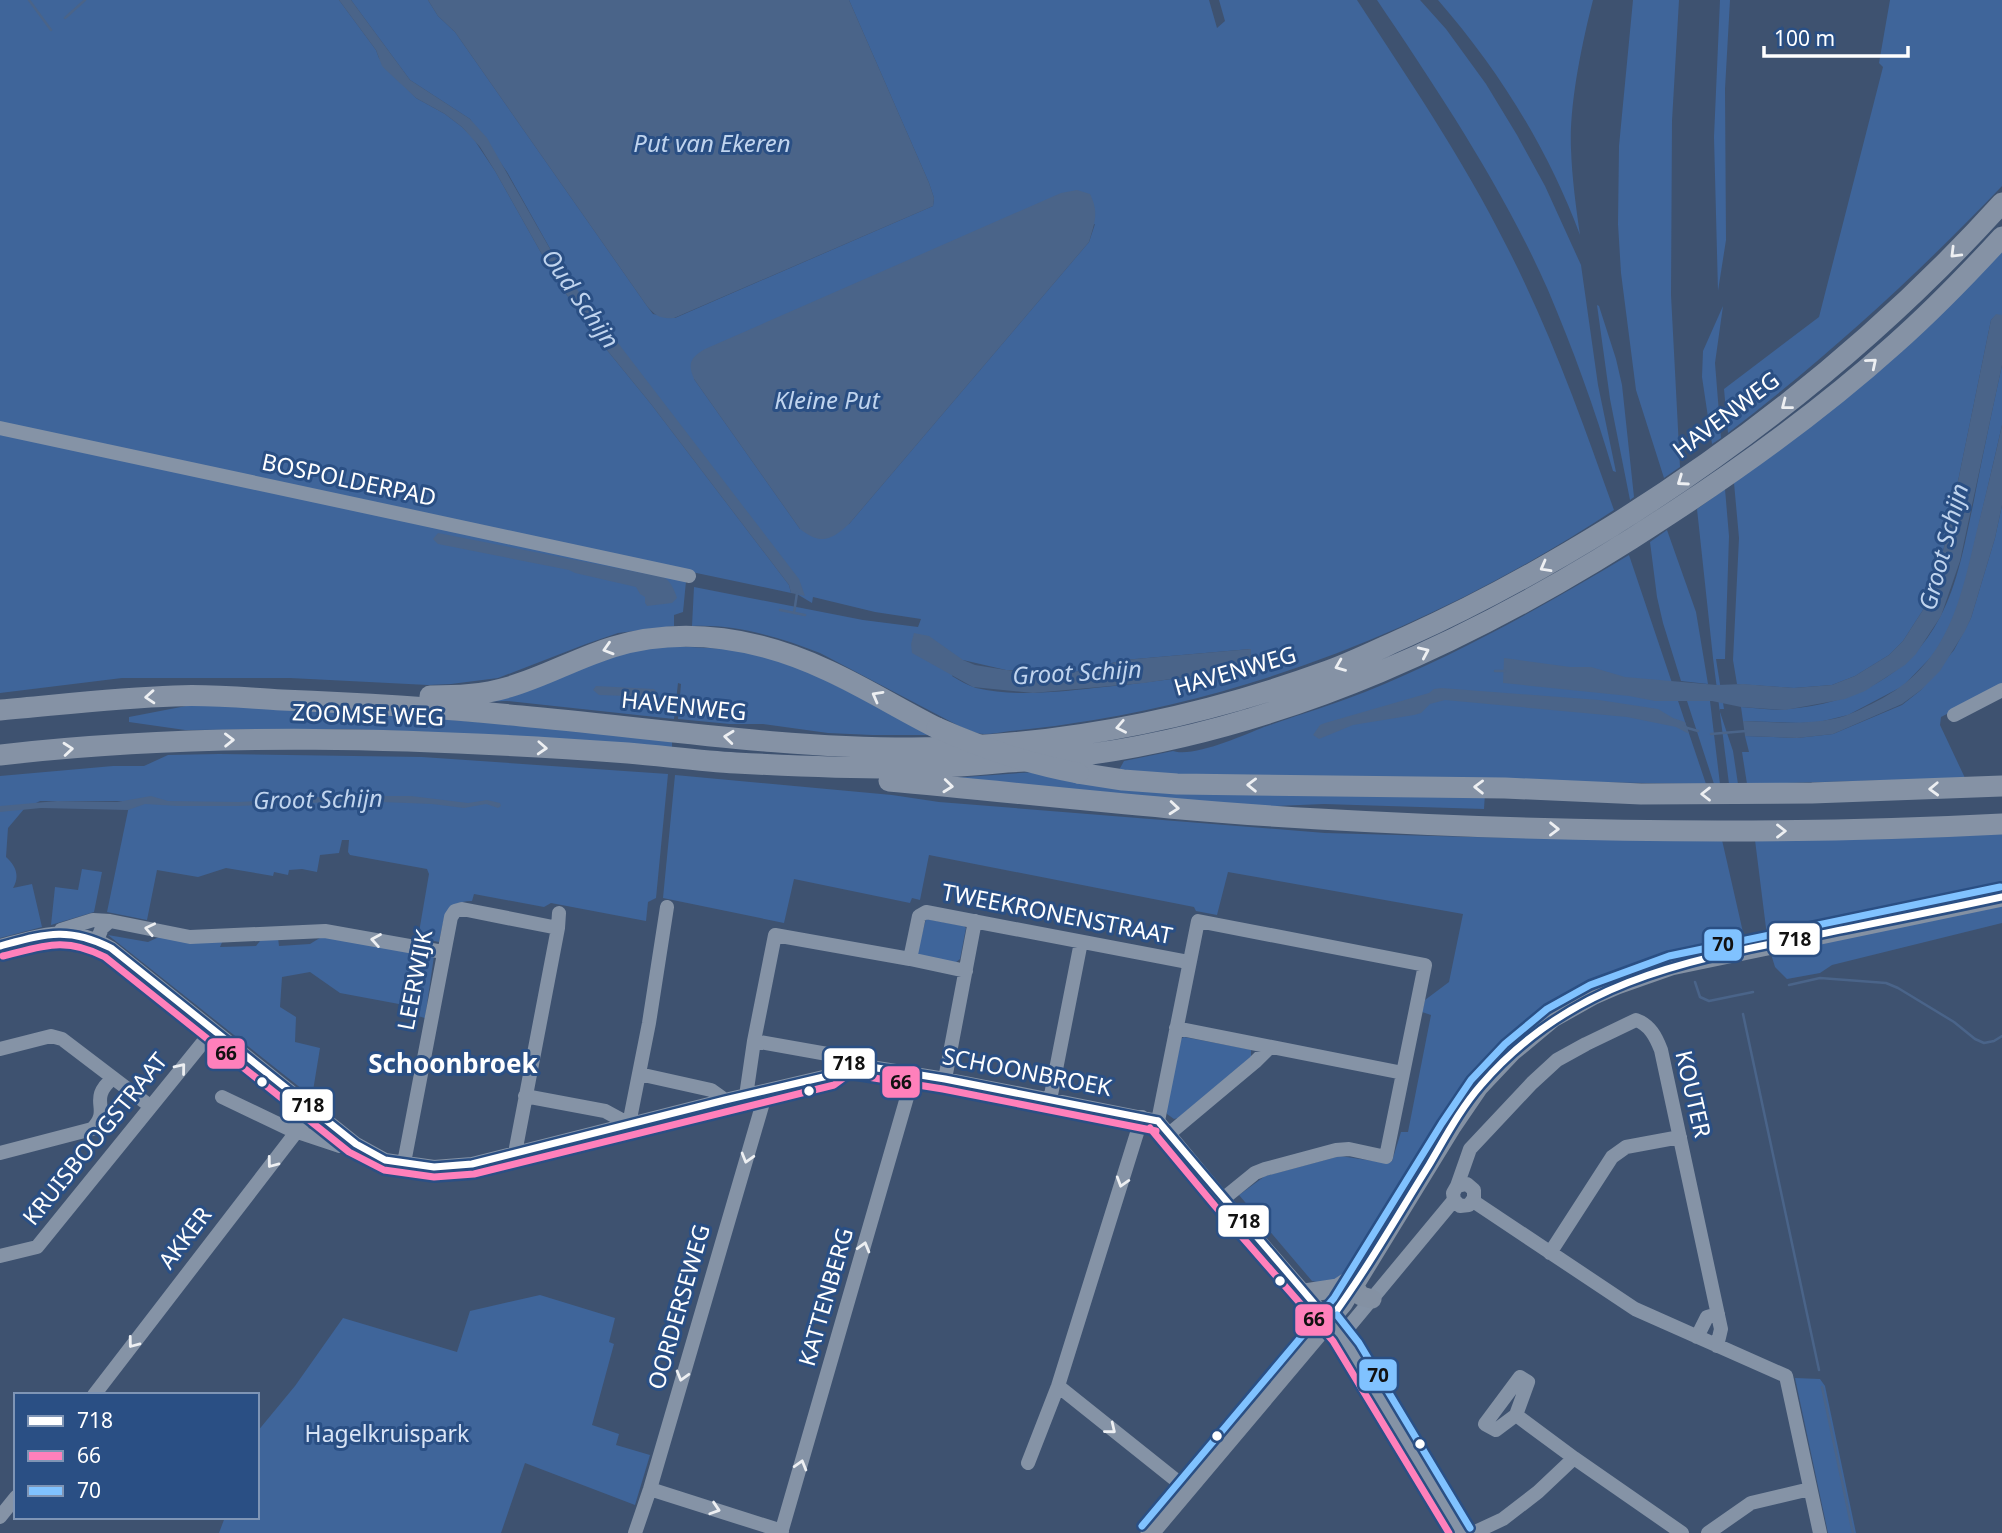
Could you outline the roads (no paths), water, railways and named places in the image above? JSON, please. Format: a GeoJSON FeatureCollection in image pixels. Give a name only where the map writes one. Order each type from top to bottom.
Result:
{"type":"FeatureCollection","features":[{"type":"Feature","properties":{"kind":"highway","name":"HAVENWEG"},"geometry":{"type":"LineString","coordinates":[[291,700],[515,715],[754,740],[842,746],[930,747],[1065,737],[1210,707],[1333,669],[1456,614],[1541,569],[1657,498],[1793,399],[1880,327],[2002,204]]}},
{"type":"Feature","properties":{"kind":"highway","name":"HAVENWEG"},"geometry":{"type":"LineString","coordinates":[[734,763],[874,768],[962,767],[1063,758],[1195,733],[1302,702],[1384,670],[1509,611],[1610,554],[1741,466],[1807,417],[1896,344],[2002,237]]}},
{"type":"Feature","properties":{"kind":"highway"},"geometry":{"type":"LineString","coordinates":[[291,700],[380,695],[466,696],[510,687],[591,654],[634,641],[683,636],[720,637],[802,659],[831,671],[937,728],[1007,757],[1040,766],[1123,780],[1177,784],[1504,788],[1641,794],[1812,793],[2002,786]]}},
{"type":"Feature","properties":{"kind":"highway","name":"ZOOMSE WEG"},"geometry":{"type":"LineString","coordinates":[[0,710],[177,695],[291,700]]}},
{"type":"Feature","properties":{"kind":"highway","name":"ZOOMSE WEG"},"geometry":{"type":"LineString","coordinates":[[0,755],[173,742],[323,739],[630,753],[734,763]]}},
{"type":"Feature","properties":{"kind":"highway"},"geometry":{"type":"LineString","coordinates":[[734,763],[773,771],[981,789],[1079,801],[1319,820],[1657,832],[2002,824]]}},
{"type":"Feature","properties":{"kind":"main road"},"geometry":{"type":"LineString","coordinates":[[1150,1533],[1186,1489],[1335,1328],[1354,1286],[1466,1105],[1494,1071],[1532,1034],[1573,1006],[1617,985],[1671,966],[2002,897]]}},
{"type":"Feature","properties":{"kind":"main road"},"geometry":{"type":"LineString","coordinates":[[1305,1293],[1338,1288],[1365,1269]]}},
{"type":"Feature","properties":{"kind":"main road"},"geometry":{"type":"LineString","coordinates":[[1354,1286],[1361,1296],[1372,1299]]}},
{"type":"Feature","properties":{"kind":"street","name":"BOSPOLDERPAD"},"geometry":{"type":"LineString","coordinates":[[0,428],[689,576]]}},
{"type":"Feature","properties":{"kind":"street"},"geometry":{"type":"LineString","coordinates":[[1954,715],[2002,690]]}},
{"type":"Feature","properties":{"kind":"street"},"geometry":{"type":"LineString","coordinates":[[629,1124],[667,907]]}},
{"type":"Feature","properties":{"kind":"street","name":"LEERWIJK"},"geometry":{"type":"LineString","coordinates":[[404,1163],[443,952],[451,917],[455,911],[462,909],[558,921],[525,1096]]}},
{"type":"Feature","properties":{"kind":"street","name":"TWEEKRONENSTRAAT"},"geometry":{"type":"LineString","coordinates":[[909,959],[919,916],[931,912],[1188,962],[1198,921],[1425,965],[1403,1073]]}},
{"type":"Feature","properties":{"kind":"street"},"geometry":{"type":"LineString","coordinates":[[0,946],[93,920],[190,937],[325,931],[443,952]]}},
{"type":"Feature","properties":{"kind":"street"},"geometry":{"type":"LineString","coordinates":[[97,940],[102,928],[110,921]]}},
{"type":"Feature","properties":{"kind":"street"},"geometry":{"type":"LineString","coordinates":[[945,1079],[975,921]]}},
{"type":"Feature","properties":{"kind":"street"},"geometry":{"type":"LineString","coordinates":[[57,932],[76,933],[111,948],[356,1144],[384,1160],[434,1167],[472,1164],[832,1075],[846,1063]]}},
{"type":"Feature","properties":{"kind":"street"},"geometry":{"type":"LineString","coordinates":[[746,1096],[775,936],[965,971]]}},
{"type":"Feature","properties":{"kind":"street"},"geometry":{"type":"LineString","coordinates":[[1050,1100],[1081,942]]}},
{"type":"Feature","properties":{"kind":"street"},"geometry":{"type":"LineString","coordinates":[[1188,962],[1158,1121],[1335,1328],[1461,1533]]}},
{"type":"Feature","properties":{"kind":"street","name":"KOUTER"},"geometry":{"type":"LineString","coordinates":[[1464,1194],[1470,1149],[1532,1083],[1558,1060],[1586,1044],[1636,1020],[1644,1023],[1655,1035],[1661,1050],[1721,1329],[1717,1346]]}},
{"type":"Feature","properties":{"kind":"street"},"geometry":{"type":"LineString","coordinates":[[1176,1028],[1403,1073],[1386,1157],[1349,1149],[1336,1150],[1255,1173],[1223,1199]]}},
{"type":"Feature","properties":{"kind":"street","name":"KRUISBOOGSTRAAT"},"geometry":{"type":"LineString","coordinates":[[0,1256],[37,1247],[213,1030]]}},
{"type":"Feature","properties":{"kind":"street"},"geometry":{"type":"LineString","coordinates":[[0,1049],[51,1036],[62,1038],[150,1106]]}},
{"type":"Feature","properties":{"kind":"street","name":"SCHOONBROEK"},"geometry":{"type":"LineString","coordinates":[[754,1041],[833,1055],[846,1063],[914,1073],[1158,1121]]}},
{"type":"Feature","properties":{"kind":"street"},"geometry":{"type":"LineString","coordinates":[[1170,1134],[1269,1048]]}},
{"type":"Feature","properties":{"kind":"street","name":"KATTENBERG"},"geometry":{"type":"LineString","coordinates":[[782,1532],[914,1073]]}},
{"type":"Feature","properties":{"kind":"street"},"geometry":{"type":"LineString","coordinates":[[639,1074],[711,1090],[725,1100]]}},
{"type":"Feature","properties":{"kind":"street"},"geometry":{"type":"LineString","coordinates":[[0,1153],[92,1129],[101,1118],[101,1091],[113,1078]]}},
{"type":"Feature","properties":{"kind":"street","name":"OORDERSEWEG"},"geometry":{"type":"LineString","coordinates":[[635,1533],[762,1106],[761,1092]]}},
{"type":"Feature","properties":{"kind":"street"},"geometry":{"type":"LineString","coordinates":[[515,1153],[525,1096],[605,1111],[629,1124]]}},
{"type":"Feature","properties":{"kind":"street"},"geometry":{"type":"LineString","coordinates":[[222,1097],[296,1131],[340,1146],[356,1144]]}},
{"type":"Feature","properties":{"kind":"street","name":"AKKER"},"geometry":{"type":"LineString","coordinates":[[96,1393],[314,1109]]}},
{"type":"Feature","properties":{"kind":"street"},"geometry":{"type":"LineString","coordinates":[[1028,1463],[1058,1386],[1142,1117]]}},
{"type":"Feature","properties":{"kind":"street"},"geometry":{"type":"LineString","coordinates":[[1550,1253],[1612,1157],[1626,1147],[1680,1137]]}},
{"type":"Feature","properties":{"kind":"street"},"geometry":{"type":"LineString","coordinates":[[1335,1328],[1372,1299],[1464,1194],[1635,1309],[1786,1376],[1819,1533]]}},
{"type":"Feature","properties":{"kind":"street"},"geometry":{"type":"LineString","coordinates":[[1697,1337],[1707,1317],[1718,1314]]}},
{"type":"Feature","properties":{"kind":"street"},"geometry":{"type":"LineString","coordinates":[[1058,1386],[1186,1489]]}},
{"type":"Feature","properties":{"kind":"street"},"geometry":{"type":"LineString","coordinates":[[1516,1415],[1682,1533]]}},
{"type":"Feature","properties":{"kind":"street"},"geometry":{"type":"LineString","coordinates":[[1473,1533],[1503,1519],[1538,1492],[1574,1458]]}},
{"type":"Feature","properties":{"kind":"street"},"geometry":{"type":"LineString","coordinates":[[650,1489],[782,1532]]}},
{"type":"Feature","properties":{"kind":"street"},"geometry":{"type":"LineString","coordinates":[[1708,1533],[1751,1503],[1810,1489]]}},
{"type":"Feature","properties":{"kind":"street"},"geometry":{"type":"LineString","coordinates":[[0,1517],[14,1500]]}},
{"type":"Feature","properties":{"kind":"water"},"geometry":{"type":"Polygon","coordinates":[[[339,0],[351,0],[410,80],[470,119],[487,138],[562,270],[799,579],[805,596],[791,593],[789,585],[598,339],[557,281],[480,147],[462,127],[416,98],[382,66],[376,50],[339,0]]]}},
{"type":"Feature","properties":{"kind":"water","name":"Put van Ekeren"},"geometry":{"type":"Polygon","coordinates":[[[428,0],[849,0],[929,183],[934,198],[933,206],[674,318],[659,316],[647,306],[455,32],[438,16],[428,0]]]}},
{"type":"Feature","properties":{"kind":"water","name":"Kleine Put"},"geometry":{"type":"Polygon","coordinates":[[[1077,190],[1090,194],[1094,206],[1094,223],[1089,242],[849,524],[825,539],[814,537],[800,529],[694,379],[691,365],[696,355],[1061,193],[1077,190]]]}},
{"type":"Feature","properties":{"kind":"water"},"geometry":{"type":"Polygon","coordinates":[[[1996,314],[2002,315],[2002,365],[1960,561],[1941,616],[1916,654],[1905,665],[1865,691],[1845,699],[1785,710],[1741,707],[1712,701],[1655,701],[1503,683],[1504,658],[1570,667],[1591,667],[1625,677],[1794,688],[1832,685],[1855,676],[1889,655],[1903,641],[1923,610],[1933,588],[1946,540],[1991,320],[1996,314]]]}},
{"type":"Feature","properties":{"kind":"water"},"geometry":{"type":"Polygon","coordinates":[[[2002,425],[2002,505],[1995,538],[1971,618],[1940,671],[1902,704],[1833,734],[1797,738],[1745,736],[1743,721],[1811,722],[1850,714],[1901,687],[1920,670],[1935,651],[1956,608],[2002,425]]]}},
{"type":"Feature","properties":{"kind":"water"},"geometry":{"type":"Polygon","coordinates":[[[438,533],[663,577],[674,589],[677,598],[672,603],[647,606],[645,597],[636,587],[569,570],[438,544],[433,539],[438,533]]]}},
{"type":"Feature","properties":{"kind":"water"},"geometry":{"type":"Polygon","coordinates":[[[914,633],[929,636],[963,660],[975,665],[1006,670],[1075,672],[1124,660],[1251,649],[1250,667],[1144,683],[1033,693],[973,687],[912,653],[914,633]]]}},
{"type":"Feature","properties":{"kind":"water"},"geometry":{"type":"Polygon","coordinates":[[[596,686],[654,689],[657,692],[653,697],[599,695],[593,690],[596,686]]]}},
{"type":"Feature","properties":{"kind":"water"},"geometry":{"type":"Polygon","coordinates":[[[1441,688],[1599,700],[1658,709],[1685,722],[1689,734],[1676,727],[1627,717],[1445,700],[1430,704],[1421,713],[1414,715],[1353,725],[1319,739],[1313,735],[1320,725],[1325,723],[1441,688]]]}},
{"type":"Feature","properties":{"kind":"water"},"geometry":{"type":"Polygon","coordinates":[[[151,796],[168,801],[239,802],[332,796],[411,796],[468,803],[487,800],[500,803],[501,806],[498,808],[486,804],[464,808],[356,801],[238,806],[145,804],[128,810],[41,808],[0,812],[0,806],[57,801],[117,802],[151,796]]]}},
{"type":"Feature","properties":{"kind":"waterway"},"geometry":{"type":"LineString","coordinates":[[29,0],[51,30]]}},
{"type":"Feature","properties":{"kind":"waterway"},"geometry":{"type":"LineString","coordinates":[[65,18],[85,0]]}},
{"type":"Feature","properties":{"kind":"waterway","name":"Oud Schijn"},"geometry":{"type":"LineString","coordinates":[[794,613],[797,593]]}},
{"type":"Feature","properties":{"kind":"waterway","name":"Oud Schijn"},"geometry":{"type":"LineString","coordinates":[[780,610],[805,615]]}},
{"type":"Feature","properties":{"kind":"waterway","name":"Groot Schijn"},"geometry":{"type":"LineString","coordinates":[[1495,671],[1505,671]]}},
{"type":"Feature","properties":{"kind":"waterway"},"geometry":{"type":"LineString","coordinates":[[1684,727],[1698,731]]}},
{"type":"Feature","properties":{"kind":"waterway"},"geometry":{"type":"LineString","coordinates":[[1711,734],[1746,731]]}},
{"type":"Feature","properties":{"kind":"waterway"},"geometry":{"type":"LineString","coordinates":[[1789,985],[1820,978],[1886,983],[1954,1022],[1975,1039],[1984,1043],[2002,1036]]}},
{"type":"Feature","properties":{"kind":"waterway"},"geometry":{"type":"LineString","coordinates":[[1695,982],[1700,997],[1709,1001],[1753,992]]}},
{"type":"Feature","properties":{"kind":"waterway"},"geometry":{"type":"LineString","coordinates":[[1743,1014],[1819,1370]]}},
{"type":"Feature","properties":{"kind":"waterway"},"geometry":{"type":"LineString","coordinates":[[1822,1387],[1853,1533]]}},
{"type":"Feature","properties":{"kind":"district","name":"Schoonbroek"},"geometry":{"type":"Point","coordinates":[453,1064]}},
{"type":"Feature","properties":{"kind":"park label","name":"Hagelkruispark"},"geometry":{"type":"Point","coordinates":[387,1434]}}]}
